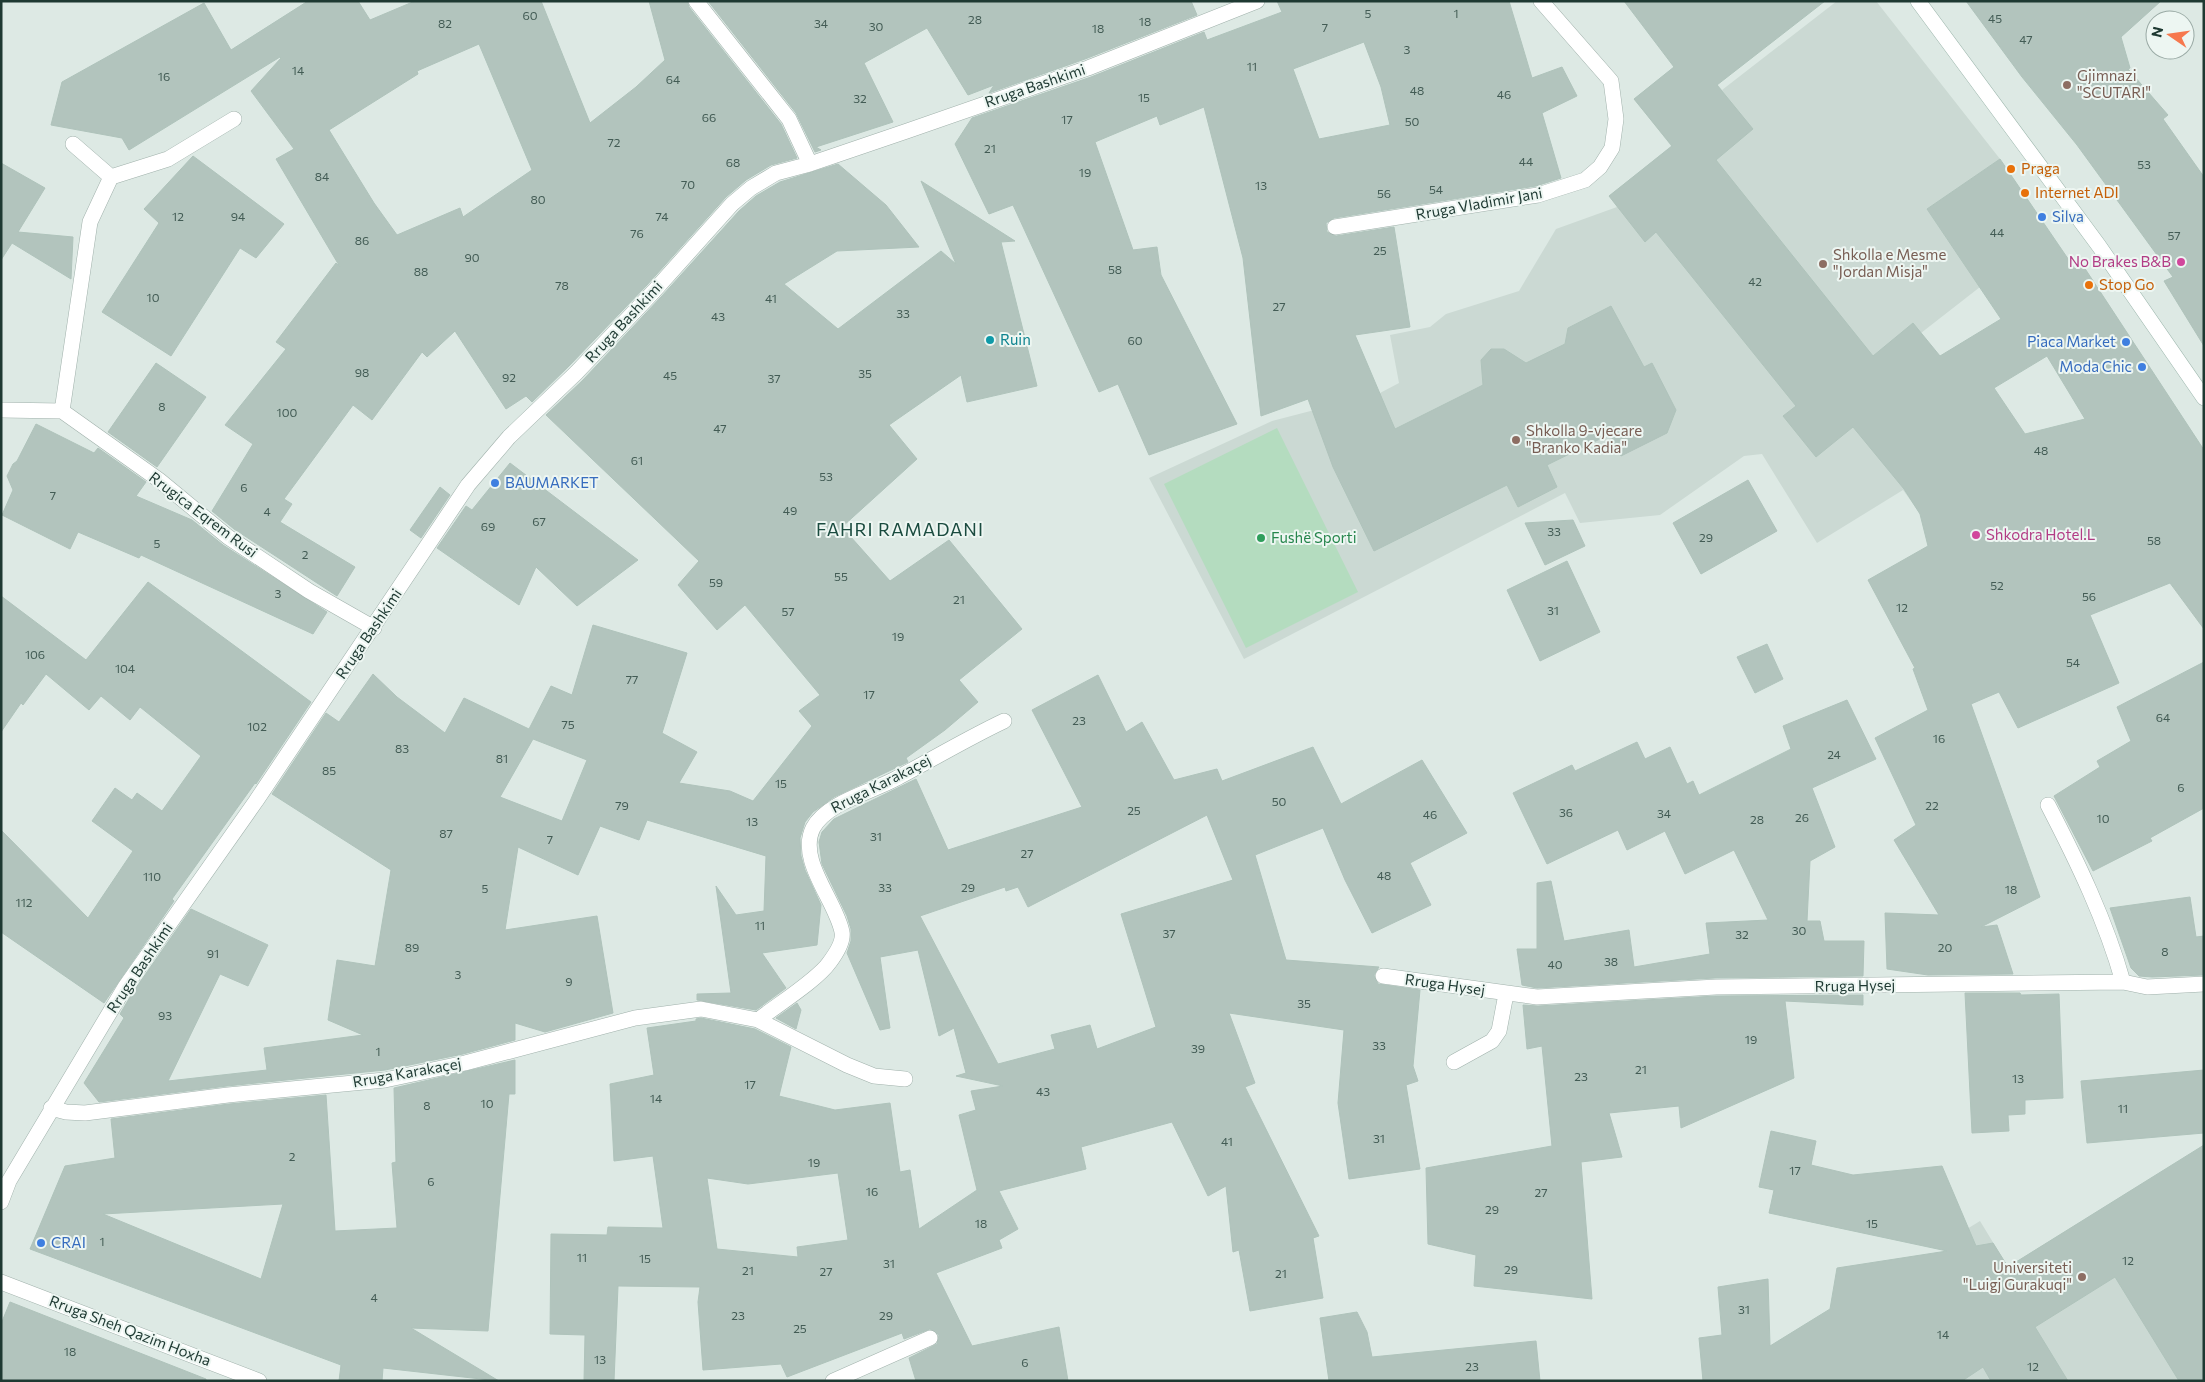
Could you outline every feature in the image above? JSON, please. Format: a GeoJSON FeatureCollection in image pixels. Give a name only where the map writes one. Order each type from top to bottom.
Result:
{"type":"FeatureCollection","features":[{"type":"Feature","properties":{"kind":"street"},"geometry":{"type":"LineString","coordinates":[[696,1],[789,119],[810,164]]}},
{"type":"Feature","properties":{"kind":"street","name":"Rruga Bashkimi"},"geometry":{"type":"LineString","coordinates":[[1,1202],[5,1179],[125,987],[374,628],[468,485],[509,437],[576,373],[732,204],[751,188],[776,173],[810,164],[1088,68],[1257,1]]}},
{"type":"Feature","properties":{"kind":"street","name":"Rruga Vladimir Jani"},"geometry":{"type":"LineString","coordinates":[[1335,227],[1538,196],[1585,180],[1600,167],[1612,148],[1616,119],[1611,81],[1541,1]]}},
{"type":"Feature","properties":{"kind":"street"},"geometry":{"type":"LineString","coordinates":[[1918,1],[2099,246],[2204,398]]}},
{"type":"Feature","properties":{"kind":"street"},"geometry":{"type":"LineString","coordinates":[[1,410],[62,411],[90,222],[111,177],[168,159],[234,119]]}},
{"type":"Feature","properties":{"kind":"street"},"geometry":{"type":"LineString","coordinates":[[73,144],[111,177]]}},
{"type":"Feature","properties":{"kind":"street","name":"Rrugica Eqrem Rusi"},"geometry":{"type":"LineString","coordinates":[[62,411],[159,480],[228,537],[309,591],[374,628]]}},
{"type":"Feature","properties":{"kind":"street","name":"Rruga Karakaçej"},"geometry":{"type":"LineString","coordinates":[[758,1020],[828,965],[838,949],[842,933],[812,862],[809,842],[814,828],[827,812],[856,796],[895,780],[964,740],[1004,721]]}},
{"type":"Feature","properties":{"kind":"street"},"geometry":{"type":"LineString","coordinates":[[2048,805],[2092,897],[2115,953],[2123,982]]}},
{"type":"Feature","properties":{"kind":"street","name":"Rruga Hysej"},"geometry":{"type":"LineString","coordinates":[[1383,976],[1537,997],[1716,988],[2123,982],[2147,987],[2204,984]]}},
{"type":"Feature","properties":{"kind":"street","name":"Rruga Hysej"},"geometry":{"type":"LineString","coordinates":[[1454,1062],[1492,1041],[1499,1031],[1506,994]]}},
{"type":"Feature","properties":{"kind":"street","name":"Rruga Karakaçej"},"geometry":{"type":"LineString","coordinates":[[51,1108],[66,1112],[85,1112],[228,1095],[379,1081],[465,1063],[635,1018],[701,1009],[758,1020],[847,1065],[874,1076],[905,1078]]}},
{"type":"Feature","properties":{"kind":"street","name":"Rruga Sheh Qazim Hoxha"},"geometry":{"type":"LineString","coordinates":[[1,1282],[259,1381]]}},
{"type":"Feature","properties":{"kind":"street"},"geometry":{"type":"LineString","coordinates":[[833,1381],[930,1338]]}},
{"type":"Feature","properties":{"kind":"shaded area"},"geometry":{"type":"Polygon","coordinates":[[[1837,1],[1876,1],[2000,159],[1927,209],[1980,287],[1921,333],[1970,468],[1916,508],[1903,490],[1817,543],[1762,454],[1744,456],[1660,515],[1580,523],[1565,493],[1244,659],[1149,478],[1272,421],[1380,393],[1399,383],[1390,335],[1430,327],[1446,314],[1519,291],[1556,229],[1617,207],[1609,196],[1671,146],[1634,99],[1692,52],[1722,90],[1837,1]]]}},
{"type":"Feature","properties":{"kind":"shaded area","name":"Universiteti \"Luigj Gurakuqi\""},"geometry":{"type":"Polygon","coordinates":[[[2182,1159],[2202,1182],[2204,1381],[1797,1381],[1966,1287],[1941,1245],[1980,1221],[2008,1267],[2182,1159]]]}},
{"type":"Feature","properties":{"kind":"green space","name":"Fushë Sporti"},"geometry":{"type":"Polygon","coordinates":[[[1277,428],[1358,592],[1246,648],[1164,484],[1277,428]]]}},
{"type":"Feature","properties":{"kind":"building"},"geometry":{"type":"Polygon","coordinates":[[[308,1],[358,1],[370,20],[415,1],[541,1],[590,123],[636,87],[665,60],[649,1],[687,1],[689,7],[781,124],[797,158],[771,165],[746,180],[726,197],[647,285],[532,402],[526,396],[506,409],[455,331],[427,357],[422,352],[372,420],[353,405],[284,499],[292,504],[280,522],[355,567],[337,596],[234,529],[212,511],[253,444],[225,425],[286,349],[276,342],[336,263],[340,267],[276,159],[294,149],[251,91],[281,58],[129,150],[122,138],[51,125],[62,82],[204,3],[231,50],[308,1]],[[479,44],[417,71],[418,74],[329,130],[374,203],[397,235],[460,208],[463,217],[532,170],[479,44]]]}},
{"type":"Feature","properties":{"kind":"building"},"geometry":{"type":"Polygon","coordinates":[[[708,1],[1191,1],[1197,15],[1085,59],[989,93],[994,85],[968,95],[927,28],[864,63],[893,122],[816,147],[821,150],[815,152],[796,113],[708,1]]]}},
{"type":"Feature","properties":{"kind":"building"},"geometry":{"type":"Polygon","coordinates":[[[1277,1],[1509,1],[1532,78],[1562,67],[1577,96],[1542,113],[1561,178],[1536,186],[1334,218],[1326,223],[1327,232],[1336,236],[1394,227],[1410,327],[1355,335],[1395,429],[1483,385],[1481,360],[1491,349],[1504,349],[1526,363],[1565,344],[1568,328],[1611,306],[1644,367],[1652,363],[1676,410],[1667,433],[1621,456],[1610,434],[1547,465],[1557,487],[1518,507],[1507,485],[1374,551],[1333,467],[1308,399],[1261,416],[1243,258],[1204,107],[1160,125],[1157,116],[1095,142],[1133,250],[1157,247],[1161,275],[1237,424],[1149,455],[1118,384],[1099,392],[1013,205],[989,214],[955,144],[972,118],[1091,77],[1204,32],[1207,40],[1282,12],[1277,1]],[[1364,42],[1293,69],[1319,139],[1390,125],[1381,87],[1364,42]]]}},
{"type":"Feature","properties":{"kind":"building"},"geometry":{"type":"Polygon","coordinates":[[[1624,1],[1825,1],[1717,85],[1753,129],[1716,160],[1873,356],[1913,323],[1940,356],[2001,319],[1927,209],[2000,159],[2075,269],[2082,264],[2204,450],[2204,629],[2170,583],[2090,615],[2119,683],[2018,728],[1999,692],[1971,704],[2040,897],[1981,927],[1997,925],[2013,974],[1928,975],[1887,969],[1885,913],[1939,915],[1894,840],[1916,825],[1875,738],[1928,710],[1913,669],[1915,668],[1868,580],[1928,546],[1920,514],[1904,489],[1853,427],[1816,457],[1783,416],[1796,406],[1656,232],[1645,242],[1609,196],[1672,146],[1634,99],[1674,67],[1624,1]],[[2047,356],[1994,388],[2025,434],[2085,419],[2047,356]]]}},
{"type":"Feature","properties":{"kind":"building"},"geometry":{"type":"Polygon","coordinates":[[[1966,1],[2161,1],[2151,10],[2145,10],[2145,15],[2121,37],[2130,68],[2128,69],[2168,115],[2163,119],[2204,177],[2204,346],[2164,281],[2173,277],[2077,145],[2022,77],[1966,1]]]}},
{"type":"Feature","properties":{"kind":"building"},"geometry":{"type":"Polygon","coordinates":[[[193,156],[284,224],[256,258],[240,248],[171,356],[102,312],[159,223],[144,209],[193,156]]]}},
{"type":"Feature","properties":{"kind":"building"},"geometry":{"type":"Polygon","coordinates":[[[1,163],[45,188],[18,232],[73,237],[71,279],[12,243],[1,260],[1,163]]]}},
{"type":"Feature","properties":{"kind":"building"},"geometry":{"type":"Polygon","coordinates":[[[838,164],[886,205],[919,247],[837,251],[784,284],[838,329],[941,251],[956,264],[921,181],[1015,241],[1001,242],[1037,386],[967,402],[961,375],[889,425],[917,459],[842,527],[890,581],[949,540],[1022,629],[959,680],[978,702],[945,730],[906,758],[908,762],[834,797],[813,812],[805,822],[800,838],[801,856],[805,870],[821,905],[817,945],[762,953],[786,988],[756,1010],[697,1000],[697,994],[731,993],[716,886],[736,915],[764,911],[766,856],[647,820],[639,840],[600,826],[578,875],[518,847],[505,930],[597,916],[613,1013],[545,1032],[515,1023],[515,1040],[463,1054],[385,1070],[227,1086],[99,1102],[84,1083],[124,1018],[120,1014],[133,992],[191,909],[268,945],[248,986],[220,974],[168,1081],[267,1070],[264,1048],[363,1035],[328,1020],[337,960],[375,966],[391,870],[272,794],[326,713],[339,722],[373,674],[397,697],[445,733],[464,698],[529,729],[551,686],[572,695],[593,625],[687,653],[662,733],[697,752],[679,783],[730,791],[753,801],[812,726],[799,711],[820,695],[745,605],[717,630],[678,585],[699,561],[546,415],[583,380],[739,211],[756,196],[780,182],[838,164]],[[533,739],[500,797],[562,821],[587,760],[533,739]]]}},
{"type":"Feature","properties":{"kind":"building"},"geometry":{"type":"Polygon","coordinates":[[[156,363],[206,397],[157,467],[108,432],[156,363]]]}},
{"type":"Feature","properties":{"kind":"building"},"geometry":{"type":"Polygon","coordinates":[[[36,424],[94,453],[98,448],[146,482],[136,496],[192,520],[223,545],[327,612],[313,634],[141,555],[139,558],[78,532],[70,549],[2,515],[13,490],[7,476],[36,424]]]}},
{"type":"Feature","properties":{"kind":"building"},"geometry":{"type":"Polygon","coordinates":[[[510,463],[638,560],[577,606],[536,567],[519,605],[437,548],[466,506],[472,510],[510,463]]]}},
{"type":"Feature","properties":{"kind":"building"},"geometry":{"type":"Polygon","coordinates":[[[1748,480],[1777,531],[1701,574],[1673,523],[1748,480]]]}},
{"type":"Feature","properties":{"kind":"building"},"geometry":{"type":"Polygon","coordinates":[[[440,487],[450,495],[421,538],[410,530],[440,487]]]}},
{"type":"Feature","properties":{"kind":"building"},"geometry":{"type":"Polygon","coordinates":[[[1573,520],[1585,546],[1545,565],[1525,523],[1573,520]]]}},
{"type":"Feature","properties":{"kind":"building"},"geometry":{"type":"Polygon","coordinates":[[[1567,561],[1600,632],[1540,661],[1507,590],[1567,561]]]}},
{"type":"Feature","properties":{"kind":"building"},"geometry":{"type":"Polygon","coordinates":[[[148,582],[311,702],[256,784],[172,899],[174,901],[104,1003],[1,932],[1,830],[88,918],[133,851],[92,821],[115,788],[132,800],[137,793],[162,811],[201,756],[140,707],[130,720],[101,696],[89,710],[46,674],[23,705],[21,703],[1,732],[1,596],[86,660],[148,582]]]}},
{"type":"Feature","properties":{"kind":"building"},"geometry":{"type":"Polygon","coordinates":[[[1767,644],[1783,679],[1755,693],[1737,657],[1767,644]]]}},
{"type":"Feature","properties":{"kind":"building"},"geometry":{"type":"Polygon","coordinates":[[[2204,662],[2204,808],[2150,838],[2152,841],[2093,871],[2054,796],[2100,767],[2097,761],[2131,741],[2117,707],[2204,662]]]}},
{"type":"Feature","properties":{"kind":"building"},"geometry":{"type":"Polygon","coordinates":[[[1098,675],[1126,732],[1142,722],[1174,780],[1217,769],[1222,781],[1313,747],[1341,804],[1422,760],[1467,833],[1410,863],[1431,905],[1372,933],[1345,880],[1323,828],[1255,855],[1286,960],[1379,967],[1374,975],[1378,984],[1420,990],[1413,1066],[1418,1081],[1406,1085],[1420,1169],[1349,1179],[1338,1103],[1344,1030],[1229,1013],[1255,1083],[1245,1087],[1319,1236],[1313,1238],[1323,1298],[1250,1311],[1239,1250],[1233,1252],[1226,1186],[1208,1196],[1172,1122],[1081,1147],[1086,1169],[999,1191],[1018,1229],[999,1240],[1002,1248],[936,1273],[972,1346],[1059,1327],[1068,1381],[916,1381],[909,1358],[937,1344],[939,1335],[930,1329],[904,1339],[902,1333],[787,1377],[781,1364],[703,1370],[698,1302],[700,1287],[618,1286],[614,1381],[584,1381],[585,1335],[550,1334],[551,1234],[607,1235],[608,1227],[663,1228],[653,1156],[614,1161],[610,1084],[654,1075],[647,1028],[696,1021],[696,1019],[701,1018],[755,1029],[791,1047],[779,1096],[835,1110],[890,1103],[900,1172],[910,1170],[919,1229],[977,1190],[959,1115],[976,1110],[971,1091],[1003,1086],[956,1076],[966,1073],[954,1028],[939,1036],[918,950],[880,957],[890,1028],[880,1030],[847,953],[851,941],[851,929],[847,916],[822,864],[819,842],[822,832],[834,819],[916,779],[948,850],[1082,807],[1032,710],[1098,675]],[[1207,815],[1028,907],[1018,887],[1006,891],[1005,887],[920,916],[998,1064],[1055,1049],[1051,1035],[1090,1025],[1097,1049],[1156,1027],[1121,914],[1233,880],[1207,815]],[[838,1173],[748,1184],[707,1178],[717,1249],[798,1257],[797,1247],[848,1240],[838,1173]]]}},
{"type":"Feature","properties":{"kind":"building"},"geometry":{"type":"Polygon","coordinates":[[[1847,700],[1876,759],[1812,788],[1835,847],[1810,861],[1807,921],[1820,921],[1824,941],[1864,941],[1863,976],[1715,978],[1537,988],[1522,985],[1517,949],[1537,949],[1537,883],[1551,881],[1564,941],[1629,930],[1634,967],[1710,954],[1706,923],[1768,920],[1734,850],[1685,874],[1665,831],[1627,850],[1618,830],[1547,864],[1513,793],[1572,765],[1575,771],[1637,742],[1645,759],[1670,747],[1687,784],[1693,781],[1699,795],[1791,749],[1783,726],[1847,700]]]}},
{"type":"Feature","properties":{"kind":"building"},"geometry":{"type":"Polygon","coordinates":[[[2190,897],[2196,937],[2204,936],[2204,975],[2139,976],[2131,968],[2110,908],[2190,897]]]}},
{"type":"Feature","properties":{"kind":"building"},"geometry":{"type":"Polygon","coordinates":[[[1965,993],[2059,994],[2063,1098],[2025,1100],[2025,1114],[2008,1115],[2009,1131],[1972,1133],[1965,993]]]}},
{"type":"Feature","properties":{"kind":"building"},"geometry":{"type":"Polygon","coordinates":[[[1863,995],[1863,1005],[1785,1001],[1794,1078],[1681,1128],[1679,1106],[1609,1113],[1622,1157],[1581,1162],[1592,1299],[1474,1286],[1476,1255],[1428,1244],[1426,1168],[1552,1146],[1542,1046],[1527,1049],[1523,1005],[1538,1006],[1716,996],[1863,995]]]}},
{"type":"Feature","properties":{"kind":"building"},"geometry":{"type":"Polygon","coordinates":[[[797,1003],[801,1010],[796,1029],[776,1018],[797,1003]]]}},
{"type":"Feature","properties":{"kind":"building"},"geometry":{"type":"Polygon","coordinates":[[[515,1060],[515,1094],[509,1094],[488,1331],[411,1328],[499,1381],[383,1368],[382,1381],[339,1381],[341,1365],[30,1249],[65,1166],[115,1158],[111,1119],[229,1104],[326,1095],[335,1231],[397,1228],[392,1163],[396,1162],[394,1088],[515,1060]],[[283,1204],[103,1214],[261,1279],[283,1204]]]}},
{"type":"Feature","properties":{"kind":"building"},"geometry":{"type":"Polygon","coordinates":[[[2204,1070],[2204,1133],[2087,1143],[2081,1081],[2204,1070]]]}},
{"type":"Feature","properties":{"kind":"building","name":"Universiteti \"Luigj Gurakuqi\""},"geometry":{"type":"Polygon","coordinates":[[[1771,1131],[1816,1141],[1811,1165],[1853,1175],[1942,1166],[1976,1246],[1993,1243],[2008,1267],[2204,1145],[2204,1381],[2179,1381],[2115,1277],[2035,1327],[2068,1381],[1991,1381],[1983,1367],[1962,1381],[1703,1381],[1699,1338],[1722,1335],[1718,1287],[1768,1279],[1770,1346],[1830,1309],[1837,1268],[1947,1251],[1769,1213],[1774,1190],[1759,1187],[1771,1131]]]}},
{"type":"Feature","properties":{"kind":"building"},"geometry":{"type":"Polygon","coordinates":[[[10,1302],[206,1379],[206,1381],[1,1381],[1,1324],[10,1302]]]}},
{"type":"Feature","properties":{"kind":"building"},"geometry":{"type":"Polygon","coordinates":[[[1357,1312],[1367,1332],[1372,1357],[1536,1341],[1540,1381],[1329,1381],[1320,1318],[1357,1312]]]}},
{"type":"Feature","properties":{"kind":"place","name":"Gjimnazi \"SCUTARI\""},"geometry":{"type":"Point","coordinates":[2067,85]}},
{"type":"Feature","properties":{"kind":"place","name":"Praga"},"geometry":{"type":"Point","coordinates":[2011,169]}},
{"type":"Feature","properties":{"kind":"place","name":"Internet ADI"},"geometry":{"type":"Point","coordinates":[2025,193]}},
{"type":"Feature","properties":{"kind":"place","name":"Silva"},"geometry":{"type":"Point","coordinates":[2042,217]}},
{"type":"Feature","properties":{"kind":"place","name":"No Brakes B&B"},"geometry":{"type":"Point","coordinates":[2181,262]}},
{"type":"Feature","properties":{"kind":"place","name":"Shkolla e Mesme \"Jordan Misja\""},"geometry":{"type":"Point","coordinates":[1823,264]}},
{"type":"Feature","properties":{"kind":"place","name":"Stop Go"},"geometry":{"type":"Point","coordinates":[2089,285]}},
{"type":"Feature","properties":{"kind":"place","name":"Ruin"},"geometry":{"type":"Point","coordinates":[990,340]}},
{"type":"Feature","properties":{"kind":"place","name":"Piaca Market"},"geometry":{"type":"Point","coordinates":[2126,342]}},
{"type":"Feature","properties":{"kind":"place","name":"Moda Chic"},"geometry":{"type":"Point","coordinates":[2142,367]}},
{"type":"Feature","properties":{"kind":"place","name":"Shkolla 9-vjecare \"Branko Kadia\""},"geometry":{"type":"Point","coordinates":[1516,440]}},
{"type":"Feature","properties":{"kind":"place","name":"BAUMARKET"},"geometry":{"type":"Point","coordinates":[495,483]}},
{"type":"Feature","properties":{"kind":"place","name":"Shkodra Hotel.L"},"geometry":{"type":"Point","coordinates":[1976,535]}},
{"type":"Feature","properties":{"kind":"place","name":"Fushë Sporti"},"geometry":{"type":"Point","coordinates":[1261,538]}},
{"type":"Feature","properties":{"kind":"place","name":"CRAI"},"geometry":{"type":"Point","coordinates":[41,1243]}},
{"type":"Feature","properties":{"kind":"place","name":"Universiteti \"Luigj Gurakuqi\""},"geometry":{"type":"Point","coordinates":[2082,1277]}},
{"type":"Feature","properties":{"kind":"district","name":"FAHRI RAMADANI"},"geometry":{"type":"Point","coordinates":[900,530]}}]}
